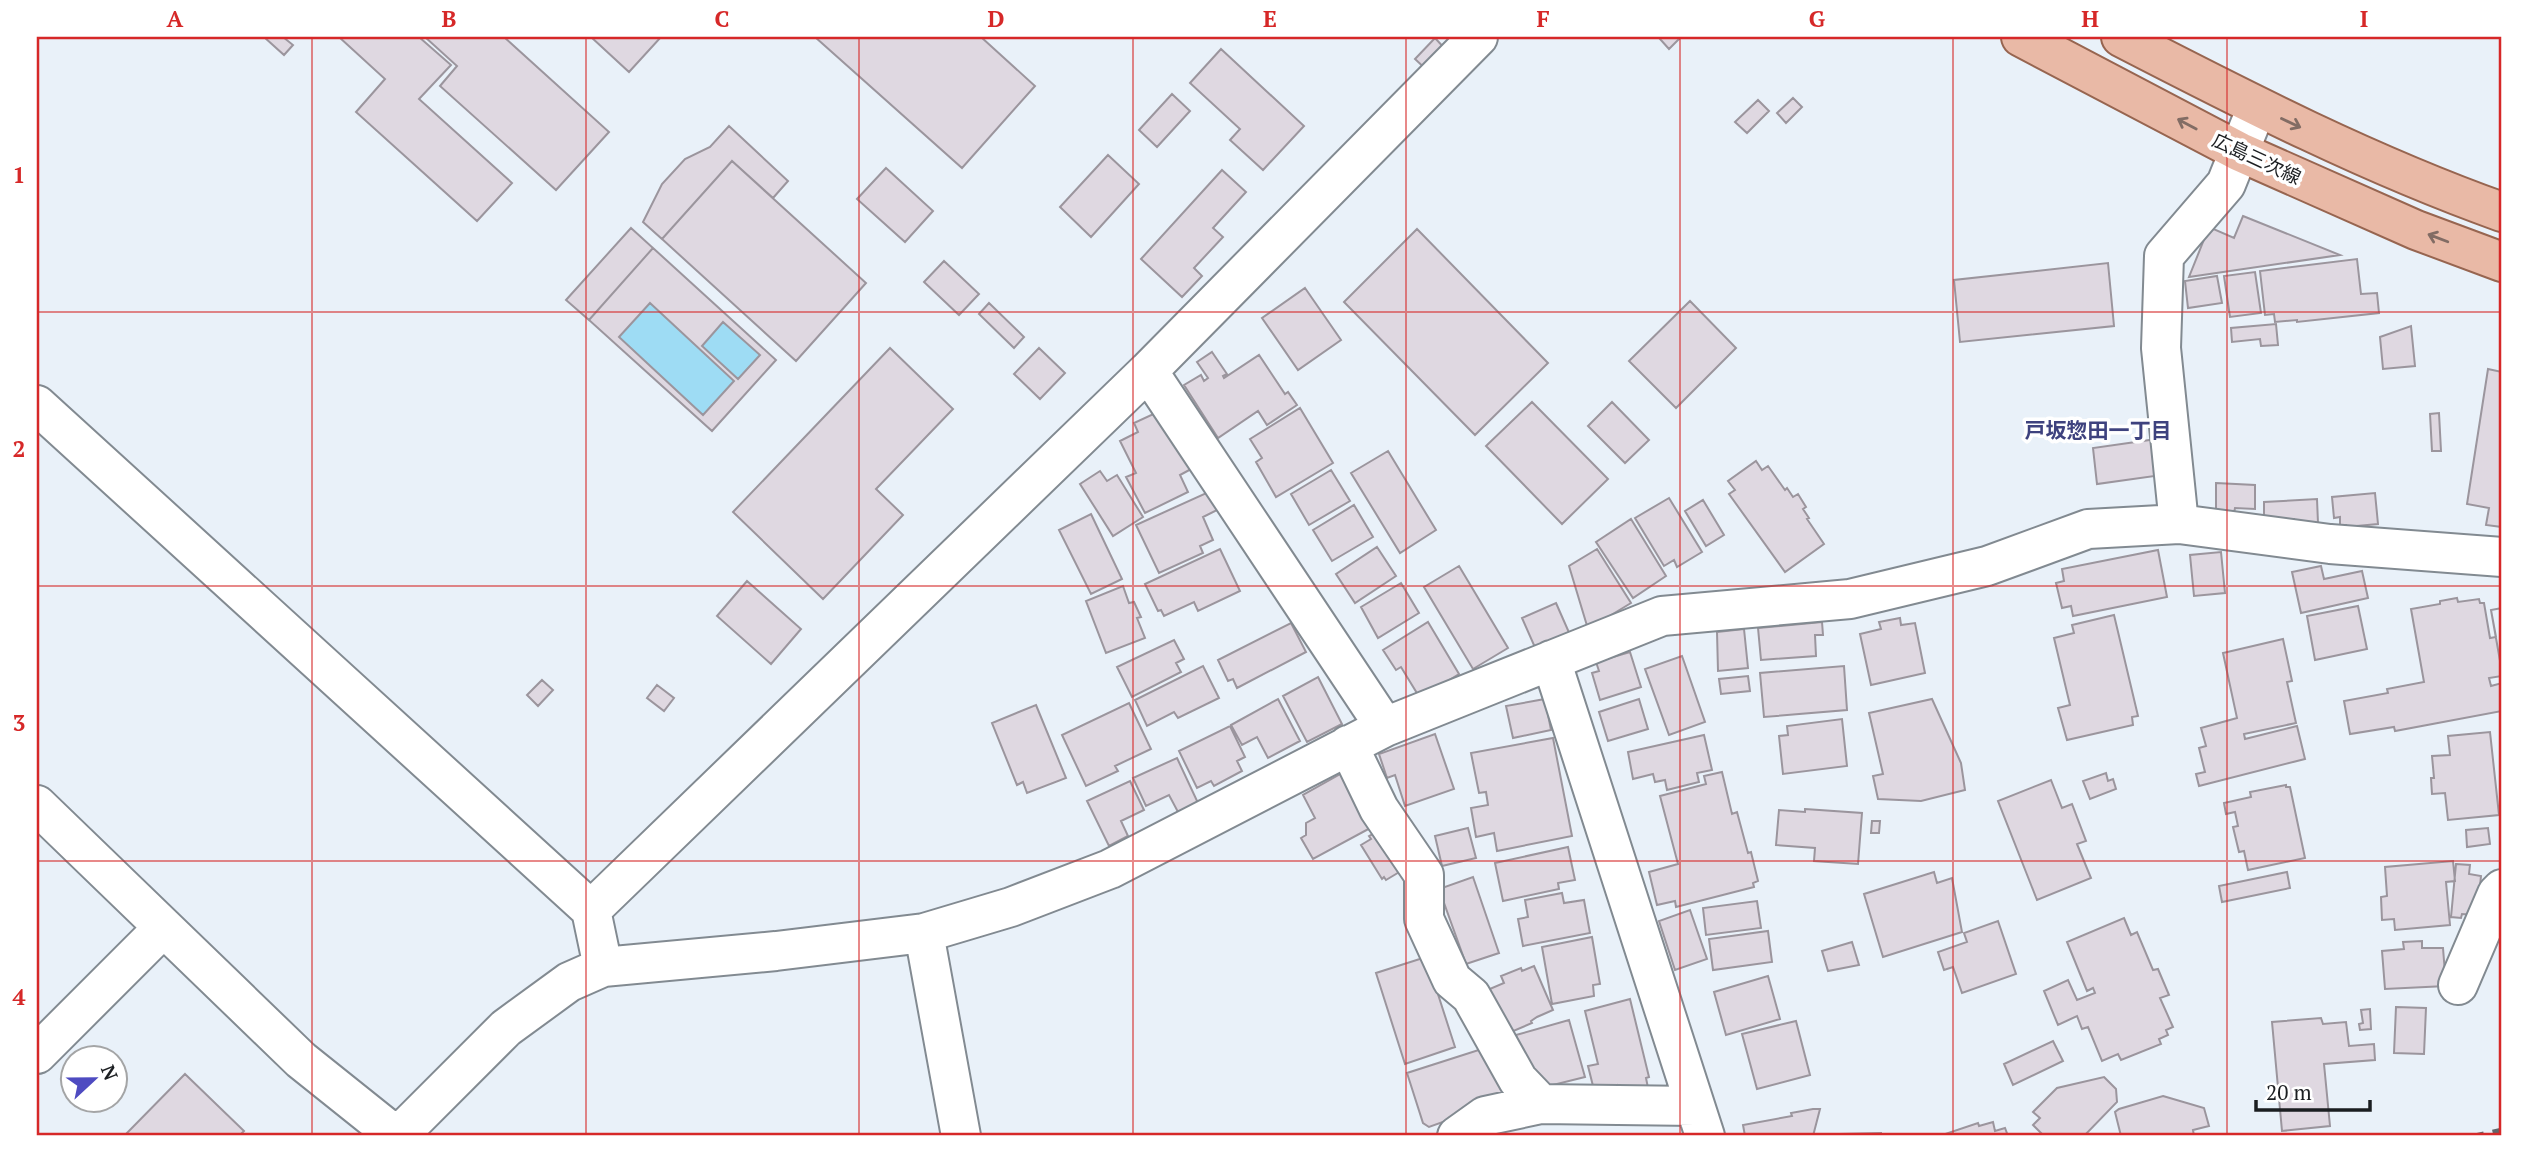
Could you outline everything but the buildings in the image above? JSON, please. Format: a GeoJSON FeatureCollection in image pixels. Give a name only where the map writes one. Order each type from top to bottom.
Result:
{"type":"FeatureCollection","features":[{"type":"Feature","properties":{"kind":"main road","name":"広島三次線"},"geometry":{"type":"LineString","coordinates":[[2021,37],[2240,152],[2416,230],[2502,262]]}},
{"type":"Feature","properties":{"kind":"main road"},"geometry":{"type":"LineString","coordinates":[[2121,37],[2257,107],[2431,187],[2502,212]]}},
{"type":"Feature","properties":{"kind":"street"},"geometry":{"type":"LineString","coordinates":[[591,910],[1148,371],[1478,37]]}},
{"type":"Feature","properties":{"kind":"street"},"geometry":{"type":"LineString","coordinates":[[2179,524],[2161,348],[2164,256],[2226,184],[2257,107]]}},
{"type":"Feature","properties":{"kind":"street"},"geometry":{"type":"LineString","coordinates":[[1148,371],[1385,727]]}},
{"type":"Feature","properties":{"kind":"street"},"geometry":{"type":"LineString","coordinates":[[37,405],[591,910],[603,967]]}},
{"type":"Feature","properties":{"kind":"street"},"geometry":{"type":"LineString","coordinates":[[37,805],[301,1060],[397,1136],[506,1028],[569,982],[603,967],[776,951],[924,933],[1011,907],[1110,869],[1385,727],[1662,616],[1850,599],[1987,566],[2088,529],[2179,524],[2330,544],[2502,557]]}},
{"type":"Feature","properties":{"kind":"street"},"geometry":{"type":"LineString","coordinates":[[1457,1136],[1485,1116],[1542,1104],[1700,1121],[1551,660]]}},
{"type":"Feature","properties":{"kind":"street"},"geometry":{"type":"LineString","coordinates":[[1348,745],[1379,810],[1424,875],[1424,919],[1452,979],[1471,996],[1518,1080],[1542,1104]]}},
{"type":"Feature","properties":{"kind":"street"},"geometry":{"type":"LineString","coordinates":[[2458,985],[2497,894],[2502,889]]}},
{"type":"Feature","properties":{"kind":"street"},"geometry":{"type":"LineString","coordinates":[[37,1054],[163,928]]}},
{"type":"Feature","properties":{"kind":"street"},"geometry":{"type":"LineString","coordinates":[[924,933],[961,1136]]}},
{"type":"Feature","properties":{"kind":"water"},"geometry":{"type":"Polygon","coordinates":[[[650,303],[734,381],[703,415],[619,337],[650,303]]]}},
{"type":"Feature","properties":{"kind":"water"},"geometry":{"type":"Polygon","coordinates":[[[723,322],[760,355],[738,379],[702,346],[723,322]]]}},
{"type":"Feature","properties":{"kind":"railway"},"geometry":{"type":"LineString","coordinates":[[2475,1136],[2502,1130]]}},
{"type":"Feature","properties":{"kind":"district","name":"戸坂惣田一丁目"},"geometry":{"type":"Point","coordinates":[2098,430]}}]}
